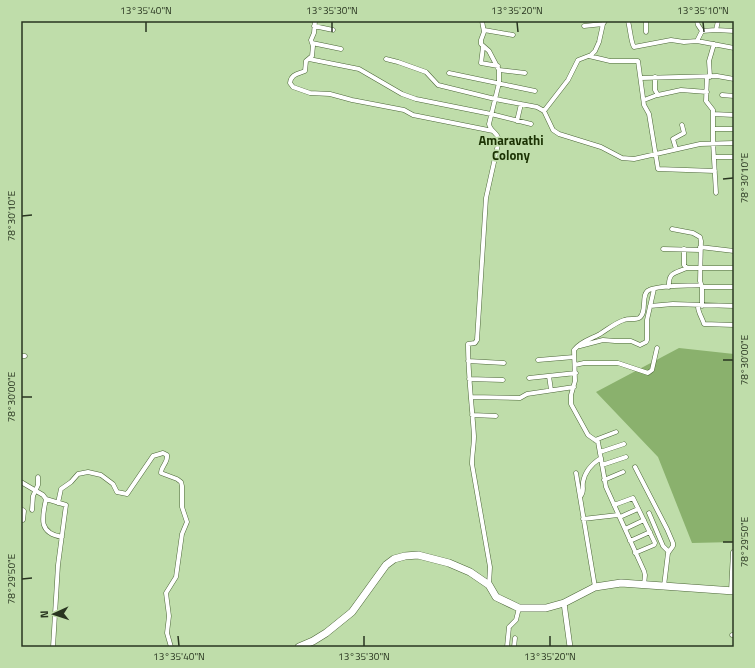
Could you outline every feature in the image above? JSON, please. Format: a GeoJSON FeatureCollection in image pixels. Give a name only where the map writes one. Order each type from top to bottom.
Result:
{"type":"FeatureCollection","features":[{"type":"Feature","properties":{"kind":"highway"},"geometry":{"type":"LineString","coordinates":[[299,647],[326,633],[352,612],[386,565],[405,556],[418,555],[449,563],[470,572],[489,585],[496,597],[519,608],[546,608],[564,603],[594,587],[621,583],[732,591]]}},
{"type":"Feature","properties":{"kind":"street"},"geometry":{"type":"LineString","coordinates":[[482,21],[484,30],[481,40],[483,47],[481,63],[525,73]]}},
{"type":"Feature","properties":{"kind":"street"},"geometry":{"type":"LineString","coordinates":[[628,21],[631,32],[631,42],[634,47],[671,40],[684,42],[698,41],[734,48]]}},
{"type":"Feature","properties":{"kind":"street"},"geometry":{"type":"LineString","coordinates":[[646,21],[646,32]]}},
{"type":"Feature","properties":{"kind":"street"},"geometry":{"type":"LineString","coordinates":[[697,21],[702,31]]}},
{"type":"Feature","properties":{"kind":"street"},"geometry":{"type":"LineString","coordinates":[[716,30],[718,21]]}},
{"type":"Feature","properties":{"kind":"street"},"geometry":{"type":"LineString","coordinates":[[333,30],[315,23],[311,40],[313,46],[312,56],[306,61],[305,71],[297,73],[293,76],[290,83],[293,87],[310,93],[330,94],[352,100],[404,110],[413,116],[493,131]]}},
{"type":"Feature","properties":{"kind":"street"},"geometry":{"type":"LineString","coordinates":[[544,111],[568,80],[578,60],[589,56],[597,48],[604,23],[584,26]]}},
{"type":"Feature","properties":{"kind":"street"},"geometry":{"type":"LineString","coordinates":[[484,30],[513,35]]}},
{"type":"Feature","properties":{"kind":"street"},"geometry":{"type":"LineString","coordinates":[[698,41],[702,31]]}},
{"type":"Feature","properties":{"kind":"street"},"geometry":{"type":"LineString","coordinates":[[702,31],[734,31]]}},
{"type":"Feature","properties":{"kind":"street"},"geometry":{"type":"LineString","coordinates":[[312,43],[341,49]]}},
{"type":"Feature","properties":{"kind":"street"},"geometry":{"type":"LineString","coordinates":[[714,44],[709,61],[707,102],[712,108],[713,114],[716,192]]}},
{"type":"Feature","properties":{"kind":"street"},"geometry":{"type":"LineString","coordinates":[[483,47],[489,51],[499,68],[499,83],[489,124],[490,128],[498,136],[499,140],[486,198],[477,340],[475,343],[468,344],[468,360],[474,438],[472,464],[490,566],[489,585]]}},
{"type":"Feature","properties":{"kind":"street"},"geometry":{"type":"LineString","coordinates":[[589,56],[610,61],[637,61],[641,78],[644,105],[649,114],[657,168],[660,170],[715,171]]}},
{"type":"Feature","properties":{"kind":"street"},"geometry":{"type":"LineString","coordinates":[[309,59],[359,69],[402,94],[416,99],[491,114],[531,124]]}},
{"type":"Feature","properties":{"kind":"street"},"geometry":{"type":"LineString","coordinates":[[386,59],[426,72],[438,85],[495,99],[537,107],[544,111],[555,132],[563,136],[601,147],[621,158],[634,159],[713,142],[734,142]]}},
{"type":"Feature","properties":{"kind":"street"},"geometry":{"type":"LineString","coordinates":[[449,73],[535,91]]}},
{"type":"Feature","properties":{"kind":"street"},"geometry":{"type":"LineString","coordinates":[[641,78],[717,76],[734,79]]}},
{"type":"Feature","properties":{"kind":"street"},"geometry":{"type":"LineString","coordinates":[[655,78],[654,86],[657,95]]}},
{"type":"Feature","properties":{"kind":"street"},"geometry":{"type":"LineString","coordinates":[[644,100],[672,91],[681,90],[707,92]]}},
{"type":"Feature","properties":{"kind":"street"},"geometry":{"type":"LineString","coordinates":[[722,95],[734,96]]}},
{"type":"Feature","properties":{"kind":"street"},"geometry":{"type":"LineString","coordinates":[[517,120],[521,104]]}},
{"type":"Feature","properties":{"kind":"street"},"geometry":{"type":"LineString","coordinates":[[713,114],[734,115]]}},
{"type":"Feature","properties":{"kind":"street"},"geometry":{"type":"LineString","coordinates":[[676,149],[673,139],[684,133],[682,125]]}},
{"type":"Feature","properties":{"kind":"street"},"geometry":{"type":"LineString","coordinates":[[713,129],[734,129]]}},
{"type":"Feature","properties":{"kind":"street"},"geometry":{"type":"LineString","coordinates":[[714,157],[734,157]]}},
{"type":"Feature","properties":{"kind":"street"},"geometry":{"type":"LineString","coordinates":[[672,229],[698,235],[701,241],[701,286],[700,306],[698,313],[704,324],[734,325]]}},
{"type":"Feature","properties":{"kind":"street"},"geometry":{"type":"LineString","coordinates":[[663,249],[700,248],[734,251]]}},
{"type":"Feature","properties":{"kind":"street"},"geometry":{"type":"LineString","coordinates":[[684,249],[684,265],[687,268]]}},
{"type":"Feature","properties":{"kind":"street"},"geometry":{"type":"LineString","coordinates":[[669,287],[669,277],[687,268],[734,268]]}},
{"type":"Feature","properties":{"kind":"street"},"geometry":{"type":"LineString","coordinates":[[644,585],[645,575],[606,487],[598,442],[588,435],[571,404],[571,395],[576,373],[574,350],[585,341],[599,335],[610,326],[623,320],[637,319],[640,317],[642,314],[646,292],[654,289],[669,287],[701,286],[734,288]]}},
{"type":"Feature","properties":{"kind":"street"},"geometry":{"type":"LineString","coordinates":[[578,346],[603,340],[632,341],[640,345],[643,344],[647,340],[647,320],[654,289]]}},
{"type":"Feature","properties":{"kind":"street"},"geometry":{"type":"LineString","coordinates":[[650,306],[673,304],[734,306]]}},
{"type":"Feature","properties":{"kind":"street"},"geometry":{"type":"LineString","coordinates":[[575,365],[584,362],[618,364],[648,373],[652,370],[657,348]]}},
{"type":"Feature","properties":{"kind":"street"},"geometry":{"type":"LineString","coordinates":[[538,360],[574,357]]}},
{"type":"Feature","properties":{"kind":"street"},"geometry":{"type":"LineString","coordinates":[[468,360],[504,362]]}},
{"type":"Feature","properties":{"kind":"street"},"geometry":{"type":"LineString","coordinates":[[529,378],[576,373]]}},
{"type":"Feature","properties":{"kind":"street"},"geometry":{"type":"LineString","coordinates":[[549,376],[551,390]]}},
{"type":"Feature","properties":{"kind":"street"},"geometry":{"type":"LineString","coordinates":[[469,379],[503,380]]}},
{"type":"Feature","properties":{"kind":"street"},"geometry":{"type":"LineString","coordinates":[[471,397],[520,398],[527,394],[574,387]]}},
{"type":"Feature","properties":{"kind":"street"},"geometry":{"type":"LineString","coordinates":[[472,415],[496,416]]}},
{"type":"Feature","properties":{"kind":"street"},"geometry":{"type":"LineString","coordinates":[[595,440],[616,432]]}},
{"type":"Feature","properties":{"kind":"street"},"geometry":{"type":"LineString","coordinates":[[600,452],[624,444]]}},
{"type":"Feature","properties":{"kind":"street"},"geometry":{"type":"LineString","coordinates":[[58,503],[61,489],[71,482],[78,474],[83,472],[100,474],[113,484],[117,492],[127,494],[150,458],[156,454],[167,455],[167,462],[161,473],[177,478],[181,482],[182,507],[187,522],[182,534],[176,577],[166,593],[169,616],[167,633],[171,647]]}},
{"type":"Feature","properties":{"kind":"street"},"geometry":{"type":"LineString","coordinates":[[602,465],[626,457]]}},
{"type":"Feature","properties":{"kind":"street"},"geometry":{"type":"LineString","coordinates":[[580,497],[583,493],[583,481],[586,473],[601,458]]}},
{"type":"Feature","properties":{"kind":"street"},"geometry":{"type":"LineString","coordinates":[[634,467],[673,543],[673,546],[668,551],[664,586]]}},
{"type":"Feature","properties":{"kind":"street"},"geometry":{"type":"LineString","coordinates":[[604,480],[623,472]]}},
{"type":"Feature","properties":{"kind":"street"},"geometry":{"type":"LineString","coordinates":[[576,473],[594,587]]}},
{"type":"Feature","properties":{"kind":"street"},"geometry":{"type":"LineString","coordinates":[[32,510],[33,496],[36,490],[38,477]]}},
{"type":"Feature","properties":{"kind":"street"},"geometry":{"type":"LineString","coordinates":[[21,482],[36,490],[46,499],[65,504],[66,506],[58,565],[53,647]]}},
{"type":"Feature","properties":{"kind":"street"},"geometry":{"type":"LineString","coordinates":[[614,505],[632,498],[655,543],[654,545],[635,553]]}},
{"type":"Feature","properties":{"kind":"street"},"geometry":{"type":"LineString","coordinates":[[46,499],[42,519],[43,523],[51,534],[62,536]]}},
{"type":"Feature","properties":{"kind":"street"},"geometry":{"type":"LineString","coordinates":[[21,509],[24,511],[23,520]]}},
{"type":"Feature","properties":{"kind":"street"},"geometry":{"type":"LineString","coordinates":[[583,519],[619,516],[638,509]]}},
{"type":"Feature","properties":{"kind":"street"},"geometry":{"type":"LineString","coordinates":[[649,513],[663,546],[668,551]]}},
{"type":"Feature","properties":{"kind":"street"},"geometry":{"type":"LineString","coordinates":[[625,529],[644,520]]}},
{"type":"Feature","properties":{"kind":"street"},"geometry":{"type":"LineString","coordinates":[[630,541],[650,532]]}},
{"type":"Feature","properties":{"kind":"street"},"geometry":{"type":"LineString","coordinates":[[732,591],[733,552]]}},
{"type":"Feature","properties":{"kind":"street"},"geometry":{"type":"LineString","coordinates":[[564,603],[570,647]]}},
{"type":"Feature","properties":{"kind":"street"},"geometry":{"type":"LineString","coordinates":[[507,647],[508,631],[516,620],[519,608]]}},
{"type":"Feature","properties":{"kind":"street"},"geometry":{"type":"LineString","coordinates":[[514,647],[515,638]]}},
{"type":"Feature","properties":{"kind":"green space"},"geometry":{"type":"Polygon","coordinates":[[[679,348],[734,354],[734,542],[692,543],[658,457],[596,392],[679,348]]]}},
{"type":"Feature","properties":{"kind":"district","name":"Amaravathi Colony"},"geometry":{"type":"Point","coordinates":[511,148]}}]}
